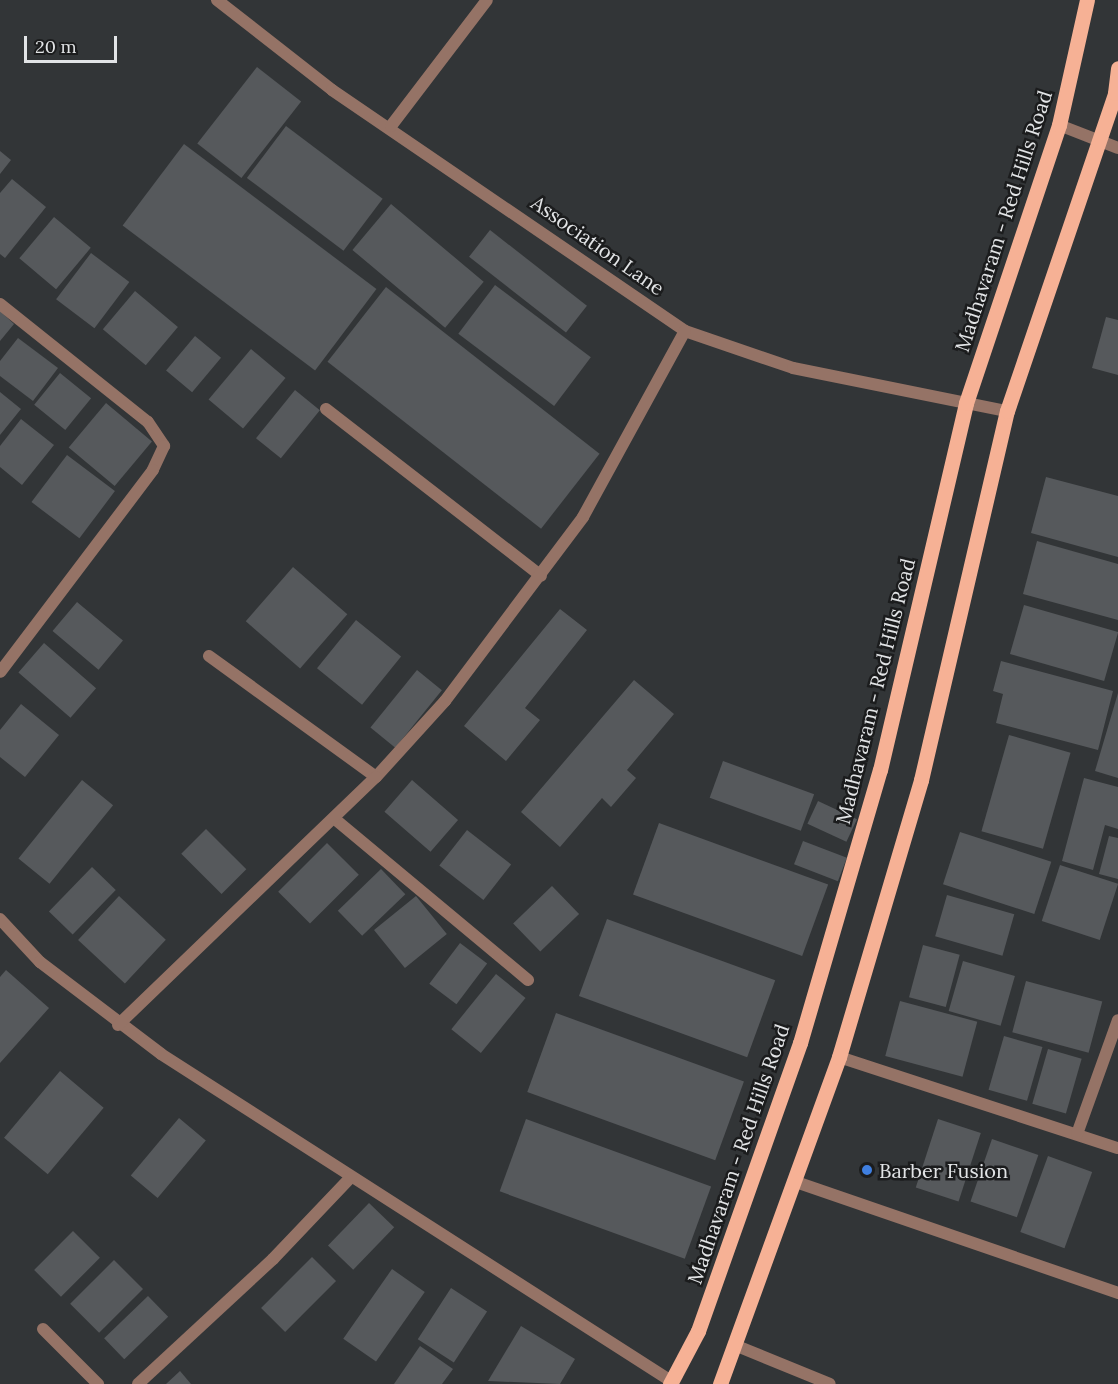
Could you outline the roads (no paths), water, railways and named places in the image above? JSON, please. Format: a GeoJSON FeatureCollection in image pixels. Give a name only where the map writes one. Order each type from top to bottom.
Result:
{"type":"FeatureCollection","features":[{"type":"Feature","properties":{"kind":"main road","name":"Madhavaram - Red Hills Road"},"geometry":{"type":"LineString","coordinates":[[671,1382],[698,1331],[803,1032],[880,770],[966,403],[1059,125],[1087,0]]}},
{"type":"Feature","properties":{"kind":"main road"},"geometry":{"type":"LineString","coordinates":[[720,1384],[737,1346],[839,1057],[921,780],[1007,411],[1116,93],[1118,68]]}},
{"type":"Feature","properties":{"kind":"street","name":"Association Lane"},"geometry":{"type":"LineString","coordinates":[[217,0],[332,90],[391,126],[685,331],[793,368],[1007,411]]}},
{"type":"Feature","properties":{"kind":"street"},"geometry":{"type":"LineString","coordinates":[[391,126],[487,0]]}},
{"type":"Feature","properties":{"kind":"street"},"geometry":{"type":"LineString","coordinates":[[1059,125],[1118,148]]}},
{"type":"Feature","properties":{"kind":"street"},"geometry":{"type":"LineString","coordinates":[[0,304],[148,422],[164,446],[147,479],[0,672]]}},
{"type":"Feature","properties":{"kind":"street"},"geometry":{"type":"LineString","coordinates":[[118,1025],[336,820],[446,701],[583,517],[685,331]]}},
{"type":"Feature","properties":{"kind":"street"},"geometry":{"type":"LineString","coordinates":[[326,408],[541,576]]}},
{"type":"Feature","properties":{"kind":"street"},"geometry":{"type":"LineString","coordinates":[[209,656],[376,777]]}},
{"type":"Feature","properties":{"kind":"street"},"geometry":{"type":"LineString","coordinates":[[336,820],[528,980]]}},
{"type":"Feature","properties":{"kind":"street"},"geometry":{"type":"LineString","coordinates":[[0,919],[40,962],[118,1025],[351,1178],[671,1382]]}},
{"type":"Feature","properties":{"kind":"street"},"geometry":{"type":"LineString","coordinates":[[1077,1134],[1118,1020]]}},
{"type":"Feature","properties":{"kind":"street"},"geometry":{"type":"LineString","coordinates":[[839,1057],[1118,1148]]}},
{"type":"Feature","properties":{"kind":"street"},"geometry":{"type":"LineString","coordinates":[[138,1384],[273,1259],[351,1178]]}},
{"type":"Feature","properties":{"kind":"street"},"geometry":{"type":"LineString","coordinates":[[796,1182],[1118,1293]]}},
{"type":"Feature","properties":{"kind":"street"},"geometry":{"type":"LineString","coordinates":[[43,1329],[98,1384]]}},
{"type":"Feature","properties":{"kind":"street"},"geometry":{"type":"LineString","coordinates":[[737,1346],[830,1384]]}},
{"type":"Feature","properties":{"kind":"place","name":"Barber Fusion"},"geometry":{"type":"Point","coordinates":[867,1170]}}]}
